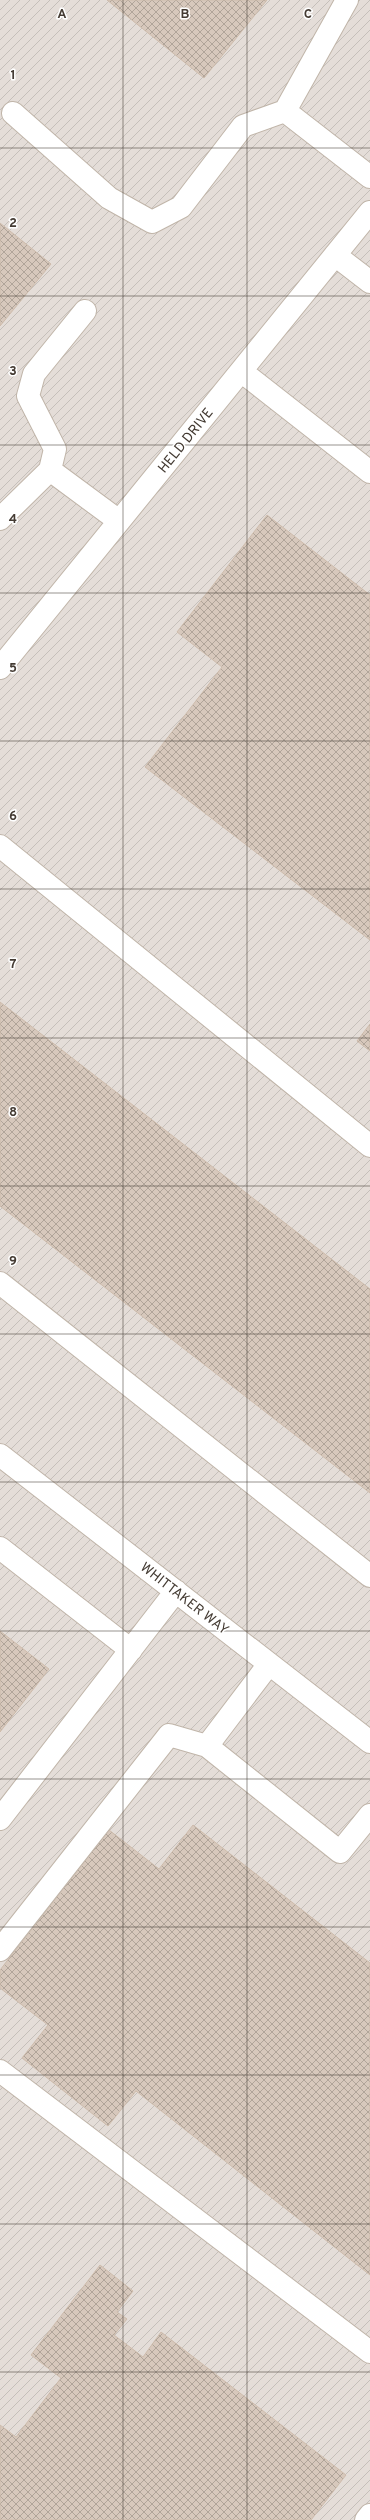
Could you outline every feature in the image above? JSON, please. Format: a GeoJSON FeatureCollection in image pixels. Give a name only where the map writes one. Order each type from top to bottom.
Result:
{"type":"FeatureCollection","features":[{"type":"Feature","properties":{"kind":"street"},"geometry":{"type":"LineString","coordinates":[[13,113],[109,198],[152,222],[181,207],[243,126],[285,111],[347,0]]}},
{"type":"Feature","properties":{"kind":"street"},"geometry":{"type":"LineString","coordinates":[[285,111],[370,177]]}},
{"type":"Feature","properties":{"kind":"street","name":"HELD DRIVE"},"geometry":{"type":"LineString","coordinates":[[0,668],[370,212]]}},
{"type":"Feature","properties":{"kind":"street"},"geometry":{"type":"LineString","coordinates":[[336,254],[370,282]]}},
{"type":"Feature","properties":{"kind":"street"},"geometry":{"type":"LineString","coordinates":[[0,519],[50,470],[55,449],[28,396],[34,374],[85,311]]}},
{"type":"Feature","properties":{"kind":"street"},"geometry":{"type":"LineString","coordinates":[[241,371],[370,472]]}},
{"type":"Feature","properties":{"kind":"street"},"geometry":{"type":"LineString","coordinates":[[50,470],[119,521]]}},
{"type":"Feature","properties":{"kind":"street"},"geometry":{"type":"LineString","coordinates":[[0,846],[370,1146]]}},
{"type":"Feature","properties":{"kind":"street"},"geometry":{"type":"LineString","coordinates":[[0,1283],[370,1576]]}},
{"type":"Feature","properties":{"kind":"street","name":"WHITTAKER WAY"},"geometry":{"type":"LineString","coordinates":[[0,1455],[370,1742]]}},
{"type":"Feature","properties":{"kind":"street"},"geometry":{"type":"LineString","coordinates":[[0,1548],[131,1650]]}},
{"type":"Feature","properties":{"kind":"street"},"geometry":{"type":"LineString","coordinates":[[0,1819],[176,1591]]}},
{"type":"Feature","properties":{"kind":"street"},"geometry":{"type":"LineString","coordinates":[[207,1746],[269,1664]]}},
{"type":"Feature","properties":{"kind":"street"},"geometry":{"type":"LineString","coordinates":[[0,1950],[169,1735],[207,1746],[340,1852],[370,1815]]}},
{"type":"Feature","properties":{"kind":"street"},"geometry":{"type":"LineString","coordinates":[[0,2071],[370,2352]]}},
{"type":"Feature","properties":{"kind":"street"},"geometry":{"type":"LineString","coordinates":[[366,2520],[370,2515]]}},
{"type":"Feature","properties":{"kind":"shaded area"},"geometry":{"type":"Polygon","coordinates":[[[0,0],[370,0],[370,2520],[0,2520],[0,0]]]}},
{"type":"Feature","properties":{"kind":"building"},"geometry":{"type":"Polygon","coordinates":[[[107,0],[267,0],[204,78],[107,0]]]}},
{"type":"Feature","properties":{"kind":"building"},"geometry":{"type":"Polygon","coordinates":[[[0,223],[51,264],[0,326],[0,223]]]}},
{"type":"Feature","properties":{"kind":"building"},"geometry":{"type":"Polygon","coordinates":[[[267,515],[370,595],[370,940],[145,767],[222,667],[177,632],[267,515]]]}},
{"type":"Feature","properties":{"kind":"building"},"geometry":{"type":"Polygon","coordinates":[[[0,1002],[370,1289],[370,1493],[0,1206],[0,1002]]]}},
{"type":"Feature","properties":{"kind":"building"},"geometry":{"type":"Polygon","coordinates":[[[370,1024],[370,1051],[357,1041],[370,1024]]]}},
{"type":"Feature","properties":{"kind":"building"},"geometry":{"type":"Polygon","coordinates":[[[0,1631],[49,1669],[0,1732],[0,1631]]]}},
{"type":"Feature","properties":{"kind":"building"},"geometry":{"type":"Polygon","coordinates":[[[193,1825],[370,1963],[370,2275],[136,2091],[108,2126],[22,2058],[48,2025],[0,1988],[0,1970],[109,1830],[159,1869],[193,1825]]]}},
{"type":"Feature","properties":{"kind":"building"},"geometry":{"type":"Polygon","coordinates":[[[100,2265],[133,2291],[117,2312],[127,2319],[114,2335],[143,2357],[161,2332],[346,2475],[311,2520],[0,2520],[0,2425],[16,2437],[61,2378],[31,2355],[100,2265]]]}}]}
